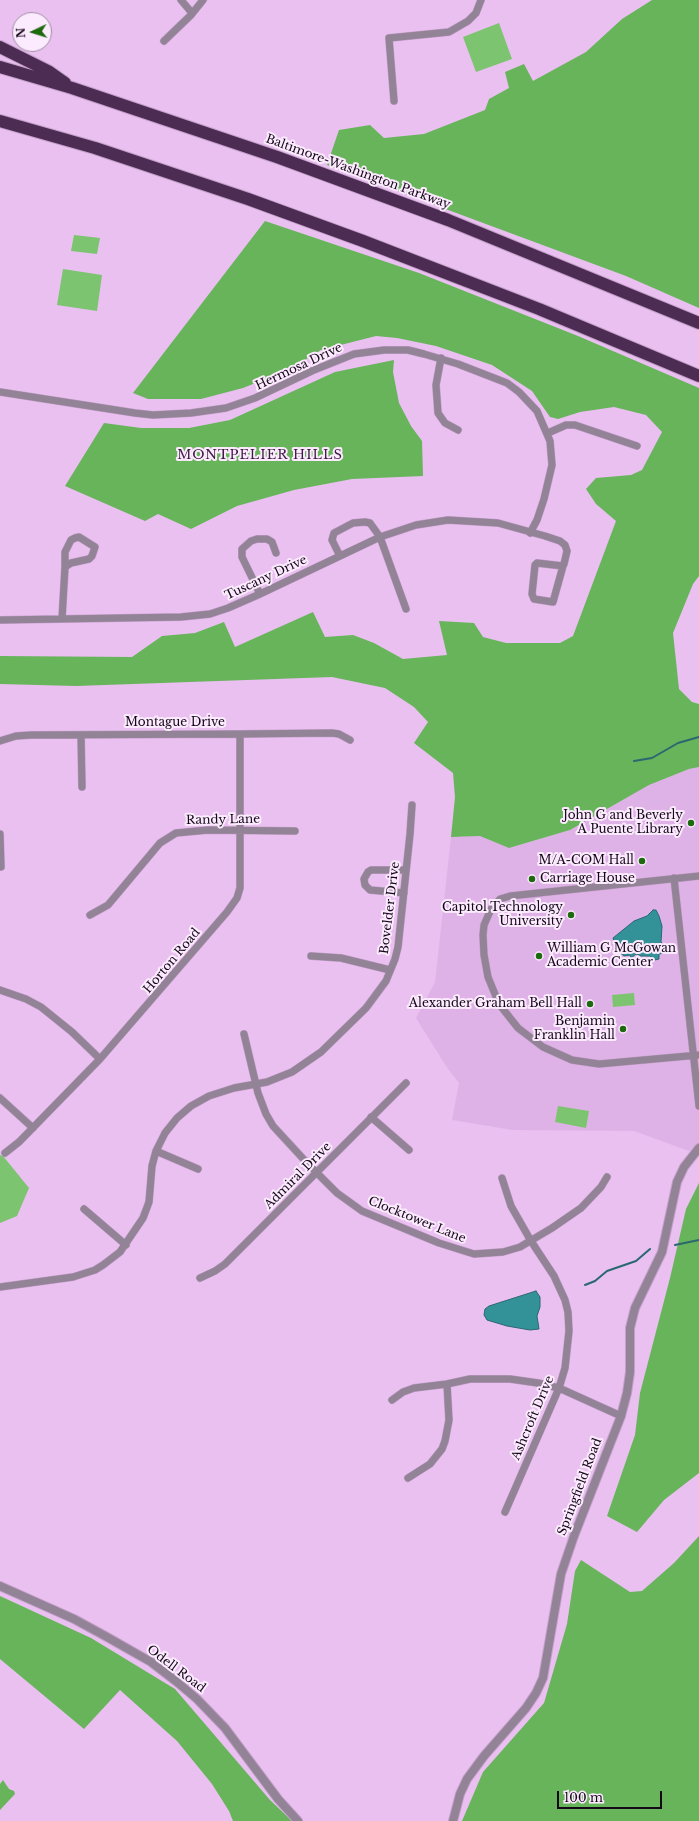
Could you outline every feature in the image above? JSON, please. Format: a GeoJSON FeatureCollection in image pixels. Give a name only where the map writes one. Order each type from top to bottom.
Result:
{"type":"FeatureCollection","features":[{"type":"Feature","properties":{"kind":"highway"},"geometry":{"type":"LineString","coordinates":[[0,47],[48,71],[72,88]]}},
{"type":"Feature","properties":{"kind":"highway","name":"Baltimore-Washington Parkway"},"geometry":{"type":"LineString","coordinates":[[0,67],[72,88],[277,157],[552,262],[699,323]]}},
{"type":"Feature","properties":{"kind":"highway"},"geometry":{"type":"LineString","coordinates":[[0,121],[102,150],[240,196],[363,240],[540,309],[699,376]]}},
{"type":"Feature","properties":{"kind":"street"},"geometry":{"type":"LineString","coordinates":[[181,0],[192,12]]}},
{"type":"Feature","properties":{"kind":"street"},"geometry":{"type":"LineString","coordinates":[[164,41],[203,0]]}},
{"type":"Feature","properties":{"kind":"street"},"geometry":{"type":"LineString","coordinates":[[394,101],[389,38],[449,32],[462,26],[476,13],[481,0]]}},
{"type":"Feature","properties":{"kind":"street","name":"Hermosa Drive"},"geometry":{"type":"LineString","coordinates":[[0,392],[135,413],[153,415],[183,414],[216,410],[255,398],[314,370],[354,354],[384,350],[408,350],[441,358],[490,376],[519,392],[537,411],[548,433],[552,451],[551,474],[540,513],[530,533]]}},
{"type":"Feature","properties":{"kind":"street"},"geometry":{"type":"LineString","coordinates":[[441,358],[436,385],[438,408],[445,423],[458,430]]}},
{"type":"Feature","properties":{"kind":"street"},"geometry":{"type":"LineString","coordinates":[[548,433],[566,425],[575,425],[637,446]]}},
{"type":"Feature","properties":{"kind":"street","name":"Tuscany Drive"},"geometry":{"type":"LineString","coordinates":[[0,620],[197,616],[228,608],[380,537],[416,525],[448,520],[464,519],[498,522],[530,533],[555,539],[565,545],[567,552],[563,566]]}},
{"type":"Feature","properties":{"kind":"street"},"geometry":{"type":"LineString","coordinates":[[340,556],[334,546],[332,536],[334,533],[344,527],[365,522],[370,523],[380,537],[406,609]]}},
{"type":"Feature","properties":{"kind":"street"},"geometry":{"type":"LineString","coordinates":[[62,619],[65,552],[72,540],[79,537],[95,547],[92,556],[89,559],[71,563],[65,567]]}},
{"type":"Feature","properties":{"kind":"street"},"geometry":{"type":"LineString","coordinates":[[260,594],[242,557],[242,549],[247,543],[262,539],[270,540],[275,547],[276,553]]}},
{"type":"Feature","properties":{"kind":"street"},"geometry":{"type":"LineString","coordinates":[[537,563],[563,566],[553,602],[534,599],[532,594],[534,565],[537,563]]}},
{"type":"Feature","properties":{"kind":"street","name":"Montague Drive"},"geometry":{"type":"LineString","coordinates":[[0,741],[16,736],[332,733],[339,734],[350,740]]}},
{"type":"Feature","properties":{"kind":"street","name":"Horton Road"},"geometry":{"type":"LineString","coordinates":[[5,1153],[33,1128],[100,1059],[233,905],[240,888],[240,734]]}},
{"type":"Feature","properties":{"kind":"street"},"geometry":{"type":"LineString","coordinates":[[81,735],[82,787]]}},
{"type":"Feature","properties":{"kind":"street","name":"Bovelder Drive"},"geometry":{"type":"LineString","coordinates":[[0,1287],[58,1279],[90,1272],[103,1266],[126,1245],[146,1210],[149,1202],[152,1166],[156,1151],[171,1125],[191,1106],[220,1092],[267,1082],[292,1072],[321,1052],[366,1008],[379,992],[390,970],[398,947],[412,805]]}},
{"type":"Feature","properties":{"kind":"street","name":"Randy Lane"},"geometry":{"type":"LineString","coordinates":[[90,915],[108,905],[160,843],[176,833],[240,830],[295,831]]}},
{"type":"Feature","properties":{"kind":"street"},"geometry":{"type":"LineString","coordinates":[[0,834],[1,867]]}},
{"type":"Feature","properties":{"kind":"street"},"geometry":{"type":"LineString","coordinates":[[404,893],[370,890],[365,884],[364,879],[371,870],[406,870]]}},
{"type":"Feature","properties":{"kind":"street"},"geometry":{"type":"LineString","coordinates":[[696,1055],[599,1064],[572,1060],[552,1052],[527,1036],[511,1020],[502,1008],[492,987],[484,955],[484,925],[491,909],[500,899],[510,896],[699,876]]}},
{"type":"Feature","properties":{"kind":"street"},"geometry":{"type":"LineString","coordinates":[[674,878],[696,1055],[699,1106]]}},
{"type":"Feature","properties":{"kind":"street"},"geometry":{"type":"LineString","coordinates":[[311,956],[341,958],[390,970]]}},
{"type":"Feature","properties":{"kind":"street"},"geometry":{"type":"LineString","coordinates":[[0,990],[26,999],[41,1007],[72,1032],[100,1059]]}},
{"type":"Feature","properties":{"kind":"street","name":"Clocktower Lane"},"geometry":{"type":"LineString","coordinates":[[244,1034],[256,1084],[262,1104],[270,1121],[317,1173],[337,1192],[362,1211],[438,1243],[474,1254],[503,1252],[520,1247],[581,1208],[601,1188],[607,1177]]}},
{"type":"Feature","properties":{"kind":"street","name":"Admiral Drive"},"geometry":{"type":"LineString","coordinates":[[200,1278],[215,1272],[225,1264],[406,1082]]}},
{"type":"Feature","properties":{"kind":"street"},"geometry":{"type":"LineString","coordinates":[[0,1098],[33,1128]]}},
{"type":"Feature","properties":{"kind":"street"},"geometry":{"type":"LineString","coordinates":[[371,1117],[409,1150]]}},
{"type":"Feature","properties":{"kind":"street","name":"Springfield Road"},"geometry":{"type":"LineString","coordinates":[[453,1821],[460,1794],[467,1779],[484,1756],[526,1708],[541,1682],[547,1660],[556,1600],[563,1568],[621,1416],[629,1381],[630,1328],[635,1308],[662,1252],[677,1182],[684,1167],[699,1148]]}},
{"type":"Feature","properties":{"kind":"street"},"geometry":{"type":"LineString","coordinates":[[156,1151],[198,1169]]}},
{"type":"Feature","properties":{"kind":"street","name":"Ashcroft Drive"},"geometry":{"type":"LineString","coordinates":[[502,1178],[508,1198],[531,1241],[554,1276],[565,1300],[568,1312],[566,1361],[559,1388],[505,1512]]}},
{"type":"Feature","properties":{"kind":"street"},"geometry":{"type":"LineString","coordinates":[[84,1209],[126,1245]]}},
{"type":"Feature","properties":{"kind":"street"},"geometry":{"type":"LineString","coordinates":[[392,1400],[403,1392],[414,1388],[447,1384],[470,1379],[510,1379],[559,1388],[621,1416]]}},
{"type":"Feature","properties":{"kind":"street"},"geometry":{"type":"LineString","coordinates":[[408,1478],[430,1464],[442,1449],[449,1420],[447,1384]]}},
{"type":"Feature","properties":{"kind":"street","name":"Odell Road"},"geometry":{"type":"LineString","coordinates":[[0,1586],[74,1619],[107,1636],[151,1662],[177,1682],[197,1699],[225,1728],[278,1799],[298,1821]]}},
{"type":"Feature","properties":{"kind":"shaded area","name":"Capitol Technology University"},"geometry":{"type":"Polygon","coordinates":[[[699,767],[699,1144],[689,1151],[634,1131],[512,1130],[452,1120],[459,1083],[448,1069],[416,1018],[435,982],[451,837],[480,836],[510,848],[570,830],[649,785],[689,769],[699,767]]]}},
{"type":"Feature","properties":{"kind":"shaded area"},"geometry":{"type":"Polygon","coordinates":[[[653,910],[656,910],[662,926],[661,942],[665,946],[664,953],[659,954],[659,959],[655,960],[650,956],[641,956],[636,954],[631,958],[630,955],[624,956],[617,950],[613,938],[634,921],[647,916],[653,910]]]}},
{"type":"Feature","properties":{"kind":"shaded area"},"geometry":{"type":"Polygon","coordinates":[[[536,1291],[540,1297],[540,1307],[537,1316],[539,1329],[530,1330],[507,1326],[487,1320],[484,1315],[485,1309],[489,1306],[536,1291]]]}},
{"type":"Feature","properties":{"kind":"green space"},"geometry":{"type":"Polygon","coordinates":[[[652,0],[699,0],[699,308],[626,276],[327,165],[339,130],[370,125],[384,138],[424,134],[485,110],[489,99],[509,88],[505,72],[524,64],[533,81],[586,52],[622,19],[652,0]]]}},
{"type":"Feature","properties":{"kind":"green space"},"geometry":{"type":"Polygon","coordinates":[[[499,23],[512,59],[476,72],[463,37],[499,23]]]}},
{"type":"Feature","properties":{"kind":"green space"},"geometry":{"type":"Polygon","coordinates":[[[265,221],[419,273],[578,336],[699,388],[699,576],[693,584],[673,633],[679,689],[692,702],[699,704],[699,767],[689,769],[649,785],[570,830],[509,848],[480,836],[451,837],[455,797],[453,773],[414,743],[428,722],[414,707],[385,688],[332,677],[76,686],[0,684],[0,656],[132,657],[162,636],[195,633],[224,622],[235,647],[313,612],[325,637],[353,635],[374,643],[403,659],[447,655],[439,621],[474,623],[483,637],[506,643],[560,643],[573,636],[616,521],[596,504],[586,489],[596,478],[631,475],[642,470],[662,432],[646,415],[614,407],[580,412],[558,419],[550,417],[532,391],[492,365],[436,346],[397,338],[376,336],[321,350],[290,369],[243,388],[201,399],[148,399],[133,393],[265,221]]]}},
{"type":"Feature","properties":{"kind":"green space"},"geometry":{"type":"Polygon","coordinates":[[[74,235],[100,238],[97,254],[71,251],[74,235]]]}},
{"type":"Feature","properties":{"kind":"green space"},"geometry":{"type":"Polygon","coordinates":[[[63,269],[102,275],[97,311],[57,305],[63,269]]]}},
{"type":"Feature","properties":{"kind":"green space"},"geometry":{"type":"Polygon","coordinates":[[[394,360],[393,372],[399,403],[411,426],[422,441],[423,476],[352,479],[294,490],[237,506],[191,529],[158,514],[145,521],[65,486],[104,423],[141,428],[189,428],[230,420],[335,372],[394,360]]]}},
{"type":"Feature","properties":{"kind":"green space"},"geometry":{"type":"Polygon","coordinates":[[[634,993],[635,1005],[613,1007],[612,995],[634,993]]]}},
{"type":"Feature","properties":{"kind":"green space"},"geometry":{"type":"Polygon","coordinates":[[[558,1106],[589,1111],[586,1128],[555,1122],[558,1106]]]}},
{"type":"Feature","properties":{"kind":"green space"},"geometry":{"type":"Polygon","coordinates":[[[0,1155],[3,1156],[29,1188],[17,1216],[0,1223],[0,1155]]]}},
{"type":"Feature","properties":{"kind":"green space"},"geometry":{"type":"Polygon","coordinates":[[[699,1183],[699,1473],[664,1500],[637,1532],[607,1516],[635,1435],[640,1393],[670,1278],[686,1209],[699,1183]]]}},
{"type":"Feature","properties":{"kind":"green space"},"geometry":{"type":"Polygon","coordinates":[[[699,1536],[699,1821],[462,1821],[483,1772],[544,1703],[567,1624],[575,1571],[581,1560],[630,1592],[642,1591],[674,1563],[699,1536]]]}},
{"type":"Feature","properties":{"kind":"green space"},"geometry":{"type":"Polygon","coordinates":[[[0,1596],[91,1638],[175,1689],[270,1800],[292,1821],[233,1821],[229,1811],[212,1784],[177,1741],[120,1690],[84,1729],[0,1659],[0,1596]]]}},
{"type":"Feature","properties":{"kind":"green space"},"geometry":{"type":"Polygon","coordinates":[[[3,1780],[9,1789],[14,1791],[15,1794],[0,1810],[0,1784],[3,1780]]]}},
{"type":"Feature","properties":{"kind":"waterway"},"geometry":{"type":"LineString","coordinates":[[634,761],[652,758],[678,743],[699,737]]}},
{"type":"Feature","properties":{"kind":"waterway"},"geometry":{"type":"LineString","coordinates":[[675,1245],[699,1240]]}},
{"type":"Feature","properties":{"kind":"waterway"},"geometry":{"type":"LineString","coordinates":[[585,1285],[595,1281],[607,1271],[636,1261],[650,1249]]}},
{"type":"Feature","properties":{"kind":"place","name":"John G and Beverly A Puente Library"},"geometry":{"type":"Point","coordinates":[691,823]}},
{"type":"Feature","properties":{"kind":"place","name":"M/A-COM Hall"},"geometry":{"type":"Point","coordinates":[642,861]}},
{"type":"Feature","properties":{"kind":"place","name":"Carriage House"},"geometry":{"type":"Point","coordinates":[532,879]}},
{"type":"Feature","properties":{"kind":"place","name":"Capitol Technology University"},"geometry":{"type":"Point","coordinates":[571,915]}},
{"type":"Feature","properties":{"kind":"place","name":"William G McGowan Academic Center"},"geometry":{"type":"Point","coordinates":[539,956]}},
{"type":"Feature","properties":{"kind":"place","name":"Alexander Graham Bell Hall"},"geometry":{"type":"Point","coordinates":[590,1004]}},
{"type":"Feature","properties":{"kind":"place","name":"Benjamin Franklin Hall"},"geometry":{"type":"Point","coordinates":[623,1029]}},
{"type":"Feature","properties":{"kind":"district","name":"MONTPELIER HILLS"},"geometry":{"type":"Point","coordinates":[260,455]}}]}
